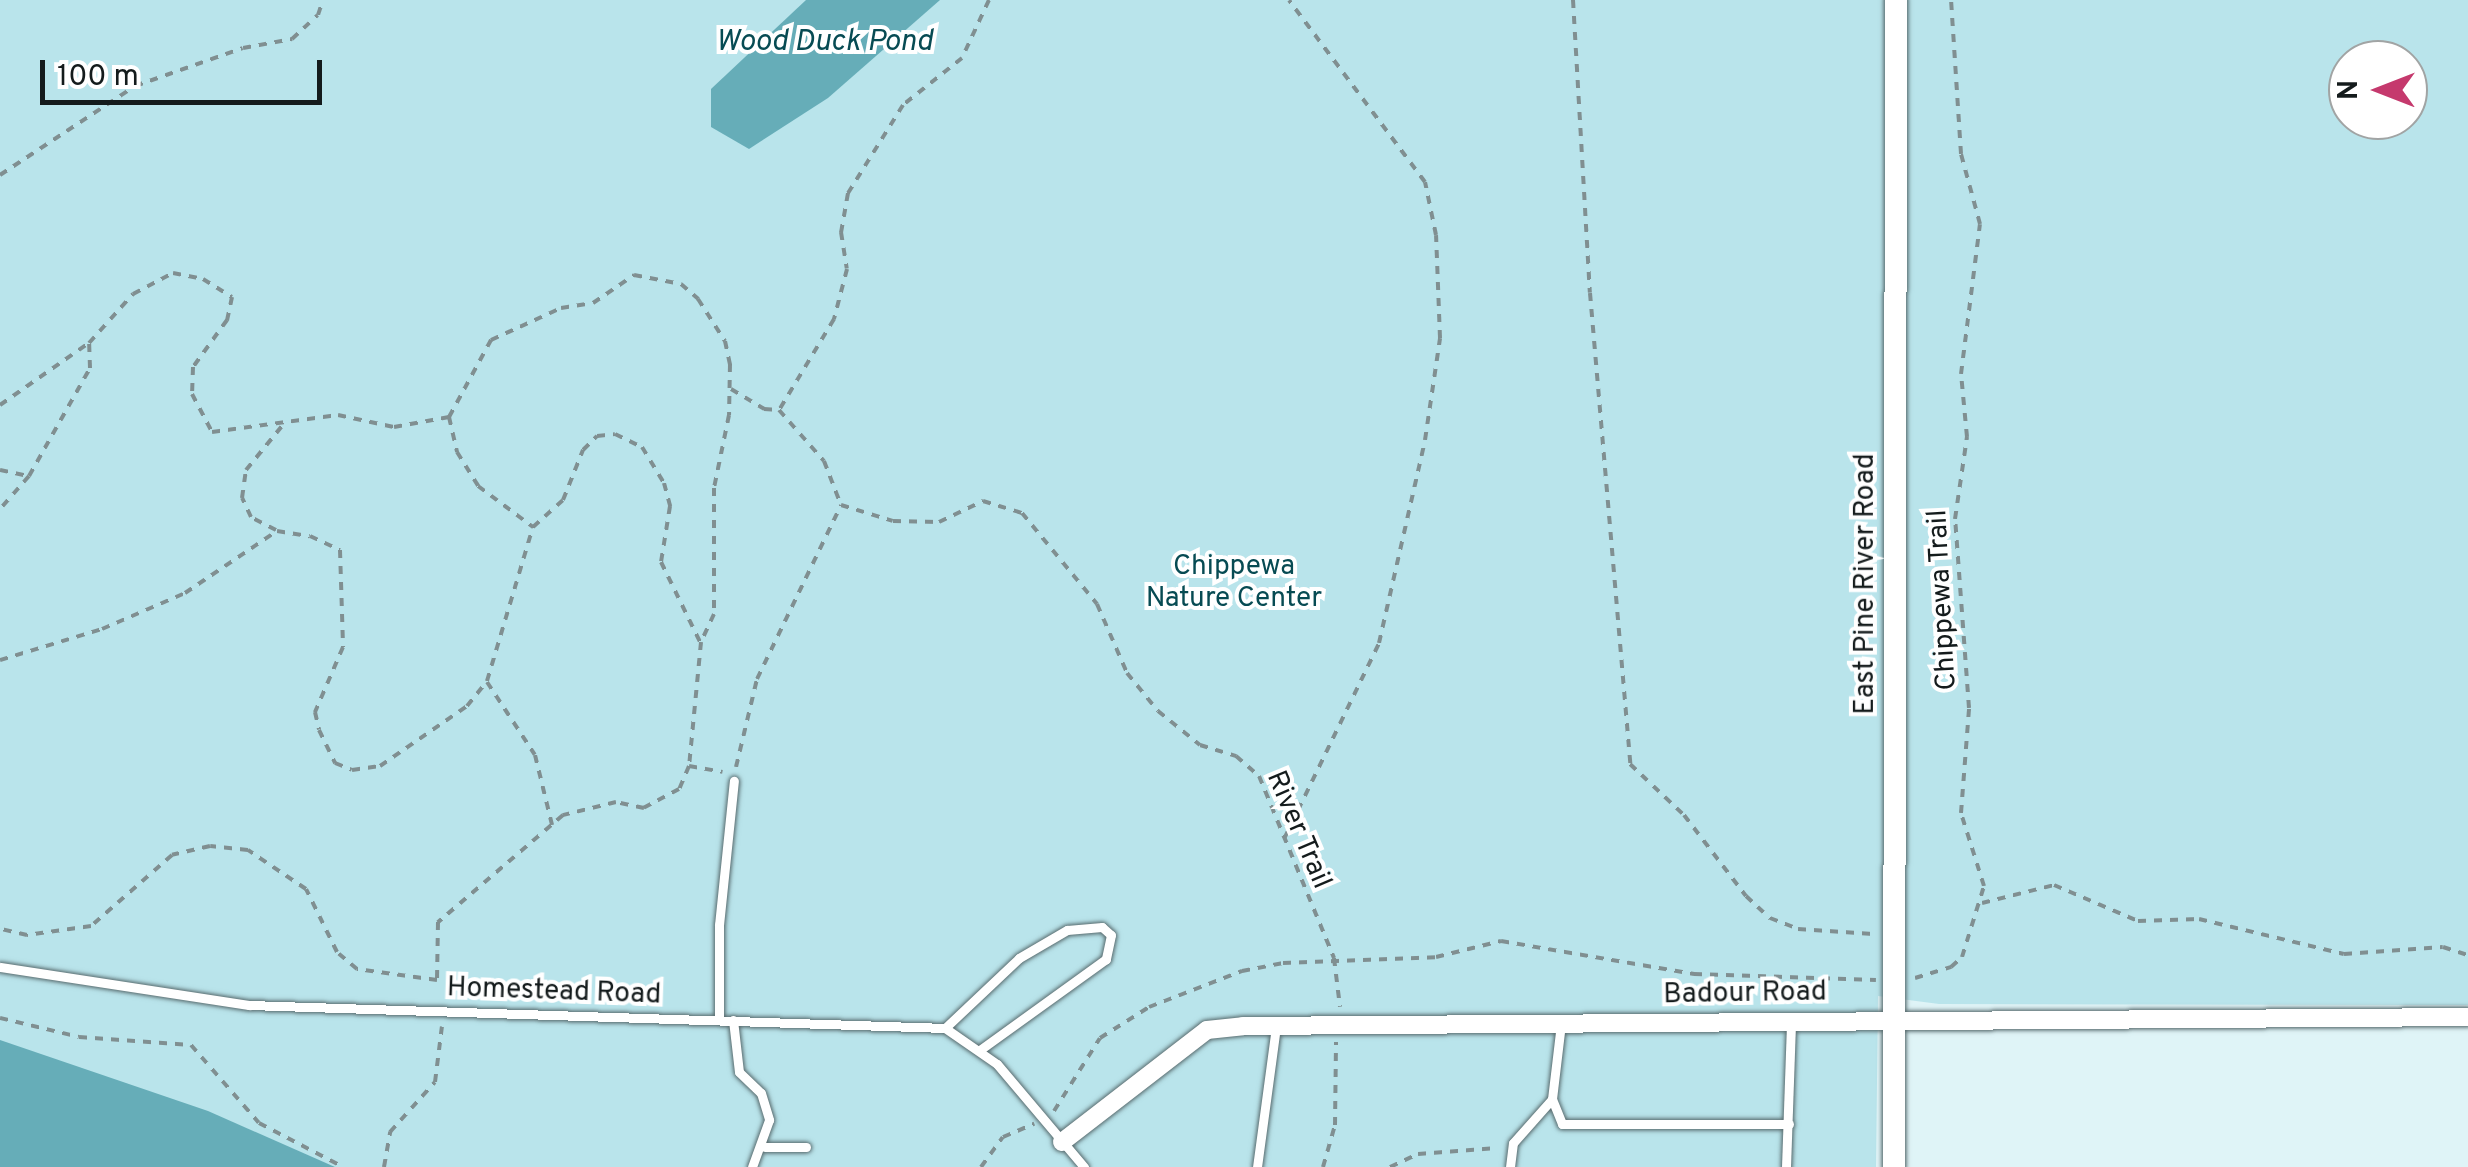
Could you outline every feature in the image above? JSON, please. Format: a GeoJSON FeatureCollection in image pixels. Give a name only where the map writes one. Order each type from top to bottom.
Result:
{"type":"FeatureCollection","features":[{"type":"Feature","properties":{"kind":"street","name":"East Pine River Road"},"geometry":{"type":"LineString","coordinates":[[1894,1167],[1896,0]]}},
{"type":"Feature","properties":{"kind":"street","name":"Badour Road"},"geometry":{"type":"LineString","coordinates":[[1062,1142],[1207,1030],[1561,1023],[2468,1017]]}},
{"type":"Feature","properties":{"kind":"lane"},"geometry":{"type":"LineString","coordinates":[[718,1020],[718,925],[734,781]]}},
{"type":"Feature","properties":{"kind":"lane"},"geometry":{"type":"LineString","coordinates":[[944,1028],[1019,958],[1068,930],[1102,927],[1111,936],[1106,959],[980,1050]]}},
{"type":"Feature","properties":{"kind":"lane","name":"Homestead Road"},"geometry":{"type":"LineString","coordinates":[[0,967],[248,1005],[944,1028],[980,1050],[1084,1167]]}},
{"type":"Feature","properties":{"kind":"lane"},"geometry":{"type":"LineString","coordinates":[[733,1020],[739,1072],[761,1093],[769,1120],[764,1147],[752,1167]]}},
{"type":"Feature","properties":{"kind":"lane"},"geometry":{"type":"LineString","coordinates":[[1786,1167],[1792,1021]]}},
{"type":"Feature","properties":{"kind":"lane"},"geometry":{"type":"LineString","coordinates":[[1561,1023],[1552,1099],[1562,1124],[1789,1124]]}},
{"type":"Feature","properties":{"kind":"lane"},"geometry":{"type":"LineString","coordinates":[[1257,1167],[1276,1027]]}},
{"type":"Feature","properties":{"kind":"lane"},"geometry":{"type":"LineString","coordinates":[[1510,1167],[1512,1148],[1530,1118],[1552,1099]]}},
{"type":"Feature","properties":{"kind":"lane"},"geometry":{"type":"LineString","coordinates":[[764,1147],[806,1148]]}},
{"type":"Feature","properties":{"kind":"lane"},"geometry":{"type":"LineString","coordinates":[[1788,1150],[1798,1167]]}},
{"type":"Feature","properties":{"kind":"path"},"geometry":{"type":"LineString","coordinates":[[0,175],[135,86],[244,48],[292,39],[318,16],[323,0]]}},
{"type":"Feature","properties":{"kind":"path"},"geometry":{"type":"LineString","coordinates":[[779,410],[834,318],[846,268],[841,232],[848,193],[902,105],[962,58],[989,0]]}},
{"type":"Feature","properties":{"kind":"path"},"geometry":{"type":"LineString","coordinates":[[1284,839],[1379,643],[1425,440],[1440,338],[1436,235],[1425,182],[1289,0]]}},
{"type":"Feature","properties":{"kind":"path"},"geometry":{"type":"LineString","coordinates":[[1573,0],[1590,293],[1630,764],[1684,814],[1746,896],[1770,918],[1798,929],[1896,934]]}},
{"type":"Feature","properties":{"kind":"path","name":"Chippewa Trail"},"geometry":{"type":"LineString","coordinates":[[1951,0],[1962,164],[1980,224],[1962,374],[1968,437],[1955,518],[1969,708],[1960,813],[1984,886],[1982,903]]}},
{"type":"Feature","properties":{"kind":"path"},"geometry":{"type":"LineString","coordinates":[[0,405],[89,342],[133,294],[172,272],[204,279],[232,296],[233,309],[193,367],[200,420],[212,432],[228,434],[338,414],[394,427],[449,416]]}},
{"type":"Feature","properties":{"kind":"path"},"geometry":{"type":"LineString","coordinates":[[384,1167],[390,1132],[436,1082],[441,1011],[438,922],[552,825],[592,806],[639,807],[660,803],[679,789],[689,766],[700,642],[714,614],[714,488],[730,389],[725,341],[698,299],[681,284],[634,274],[593,304],[561,308],[491,340],[449,416],[457,452],[478,486],[533,527]]}},
{"type":"Feature","properties":{"kind":"path"},"geometry":{"type":"LineString","coordinates":[[0,509],[28,476],[90,368],[89,342]]}},
{"type":"Feature","properties":{"kind":"path"},"geometry":{"type":"LineString","coordinates":[[689,766],[715,766],[734,781],[757,679],[842,505],[824,461],[779,410],[764,409],[730,389]]}},
{"type":"Feature","properties":{"kind":"path"},"geometry":{"type":"LineString","coordinates":[[282,426],[246,470],[242,498],[251,518],[277,531],[340,550],[344,647],[315,712],[335,763],[352,770],[408,752],[467,706],[486,681],[533,527],[564,500],[583,450],[597,436],[616,434],[642,447],[670,506],[660,562],[666,584],[700,642]]}},
{"type":"Feature","properties":{"kind":"path"},"geometry":{"type":"LineString","coordinates":[[0,470],[28,476]]}},
{"type":"Feature","properties":{"kind":"path","name":"River Trail"},"geometry":{"type":"LineString","coordinates":[[842,505],[893,521],[939,522],[983,501],[1022,513],[1097,604],[1128,673],[1158,712],[1200,745],[1236,756],[1259,776],[1334,958],[1338,1026],[1335,1126],[1323,1167]]}},
{"type":"Feature","properties":{"kind":"path"},"geometry":{"type":"LineString","coordinates":[[0,660],[102,629],[185,593],[277,531]]}},
{"type":"Feature","properties":{"kind":"path"},"geometry":{"type":"LineString","coordinates":[[486,681],[535,756],[552,825]]}},
{"type":"Feature","properties":{"kind":"path"},"geometry":{"type":"LineString","coordinates":[[0,929],[26,935],[90,926],[172,855],[210,846],[248,850],[306,889],[338,952],[357,969],[437,980]]}},
{"type":"Feature","properties":{"kind":"path"},"geometry":{"type":"LineString","coordinates":[[1910,980],[1951,967],[1962,956],[1982,903],[2054,885],[2138,920],[2199,918],[2344,954],[2443,947],[2468,954]]}},
{"type":"Feature","properties":{"kind":"path"},"geometry":{"type":"LineString","coordinates":[[981,1167],[1004,1137],[1043,1120],[1089,1048],[1149,1008],[1242,970],[1334,958],[1436,956],[1500,941],[1694,974],[1882,980]]}},
{"type":"Feature","properties":{"kind":"path"},"geometry":{"type":"LineString","coordinates":[[0,1018],[79,1037],[191,1045],[259,1123],[343,1167]]}},
{"type":"Feature","properties":{"kind":"path"},"geometry":{"type":"LineString","coordinates":[[1390,1167],[1418,1154],[1512,1148]]}},
{"type":"Feature","properties":{"kind":"green space","name":"Chippewa Nature Center"},"geometry":{"type":"Polygon","coordinates":[[[0,0],[2468,0],[2468,1005],[1939,1004],[1878,996],[1876,1167],[0,1167],[0,0]]]}},
{"type":"Feature","properties":{"kind":"water","name":"Wood Duck Pond"},"geometry":{"type":"Polygon","coordinates":[[[806,0],[940,0],[828,98],[749,149],[711,127],[711,89],[806,0]]]}},
{"type":"Feature","properties":{"kind":"water"},"geometry":{"type":"Polygon","coordinates":[[[0,1040],[208,1111],[335,1167],[0,1167],[0,1040]]]}}]}
